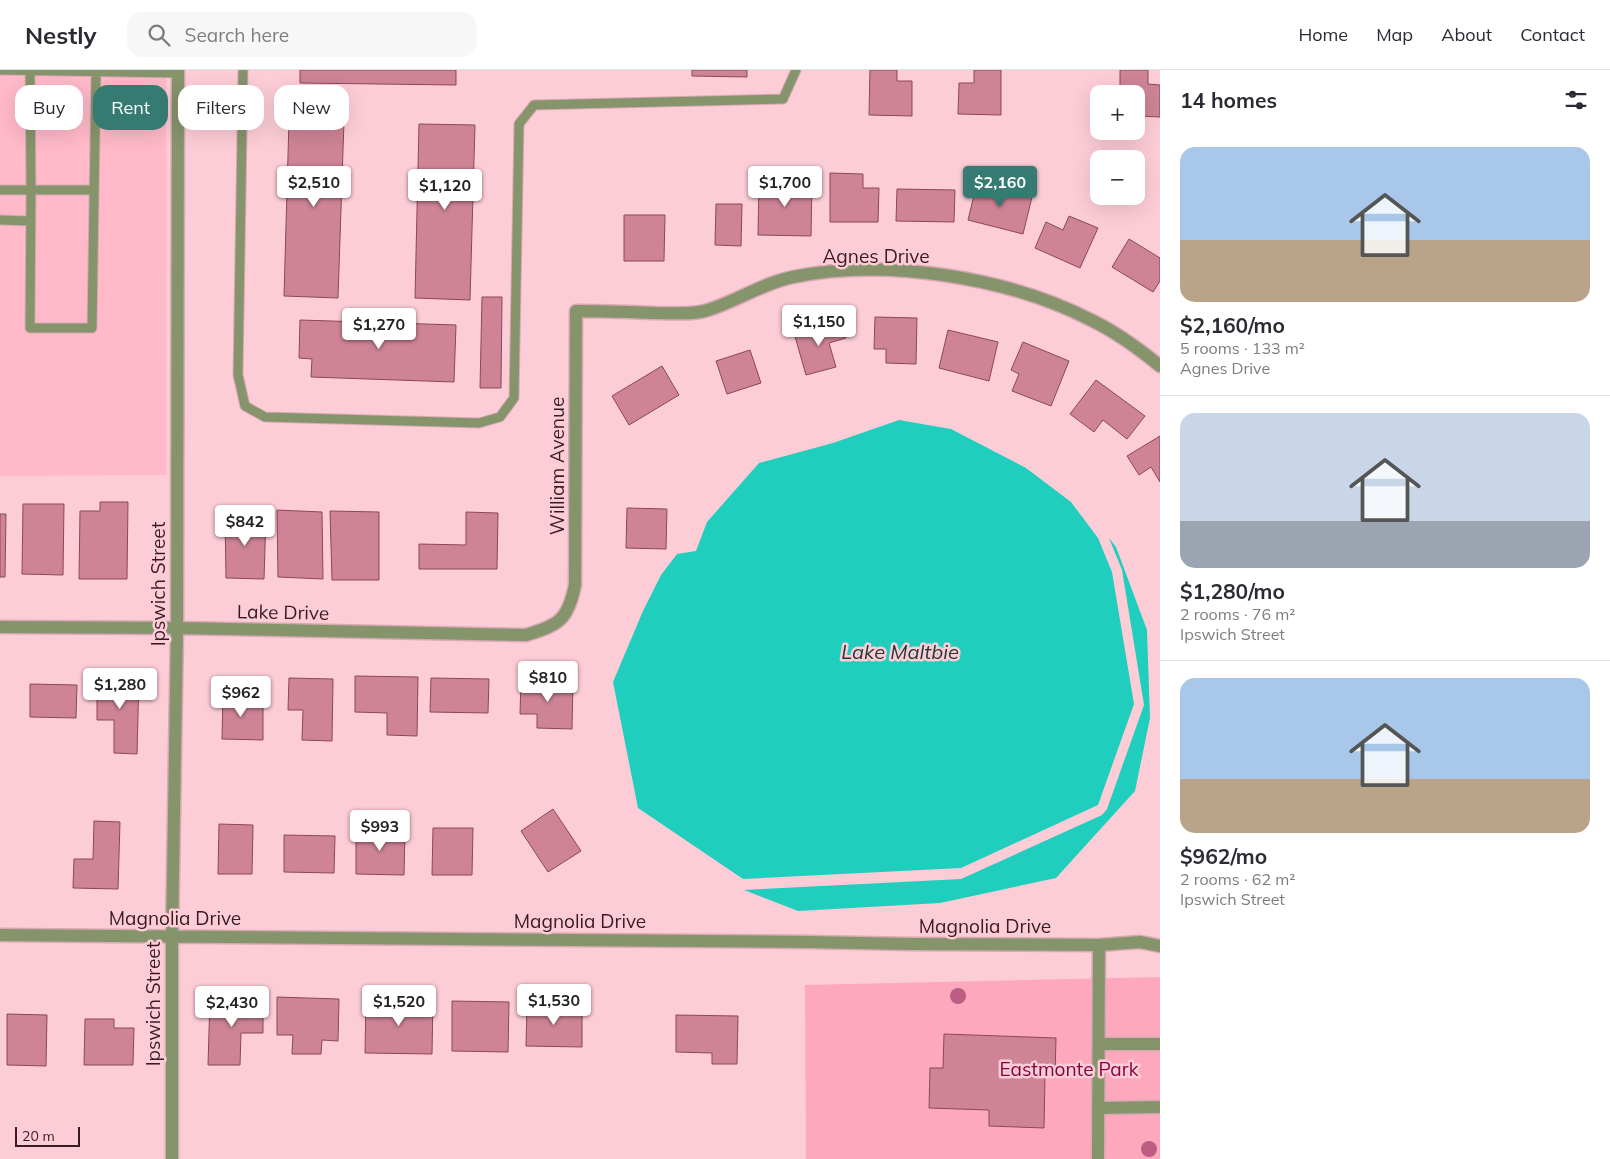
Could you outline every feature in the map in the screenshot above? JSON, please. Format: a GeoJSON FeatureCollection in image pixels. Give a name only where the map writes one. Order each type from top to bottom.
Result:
{"type":"FeatureCollection","features":[{"type":"Feature","properties":{"kind":"street","name":"Ipswich Street"},"geometry":{"type":"LineString","coordinates":[[172,1159],[172,937],[177,628],[178,72]]}},
{"type":"Feature","properties":{"kind":"street","name":"Agnes Drive"},"geometry":{"type":"LineString","coordinates":[[576,311],[675,313],[707,311],[747,293],[791,277],[834,270],[932,274],[984,283],[1041,298],[1090,319],[1130,342],[1160,366]]}},
{"type":"Feature","properties":{"kind":"street","name":"William Avenue"},"geometry":{"type":"LineString","coordinates":[[562,618],[571,603],[576,585],[576,311]]}},
{"type":"Feature","properties":{"kind":"street","name":"Lake Drive"},"geometry":{"type":"LineString","coordinates":[[0,627],[177,628],[526,635],[549,628],[562,618]]}},
{"type":"Feature","properties":{"kind":"street","name":"Magnolia Drive"},"geometry":{"type":"LineString","coordinates":[[0,935],[1099,945],[1140,942],[1160,946]]}},
{"type":"Feature","properties":{"kind":"street"},"geometry":{"type":"LineString","coordinates":[[1098,1159],[1099,945]]}},
{"type":"Feature","properties":{"kind":"street"},"geometry":{"type":"LineString","coordinates":[[1099,1044],[1160,1044]]}},
{"type":"Feature","properties":{"kind":"street"},"geometry":{"type":"LineString","coordinates":[[1098,1108],[1160,1107]]}},
{"type":"Feature","properties":{"kind":"lane"},"geometry":{"type":"LineString","coordinates":[[0,70],[178,72]]}},
{"type":"Feature","properties":{"kind":"lane"},"geometry":{"type":"LineString","coordinates":[[243,70],[238,375],[245,406],[265,417],[478,423],[500,417],[514,398],[519,124],[534,105],[783,99],[796,70]]}},
{"type":"Feature","properties":{"kind":"lane"},"geometry":{"type":"LineString","coordinates":[[30,71],[30,328],[92,328],[96,72]]}},
{"type":"Feature","properties":{"kind":"lane"},"geometry":{"type":"LineString","coordinates":[[0,190],[94,190]]}},
{"type":"Feature","properties":{"kind":"lane"},"geometry":{"type":"LineString","coordinates":[[0,220],[31,221]]}},
{"type":"Feature","properties":{"kind":"shaded area"},"geometry":{"type":"Polygon","coordinates":[[[0,70],[166,70],[166,85],[93,85],[93,130],[166,130],[166,475],[0,476],[0,70]]]}},
{"type":"Feature","properties":{"kind":"green space","name":"Eastmonte Park"},"geometry":{"type":"Polygon","coordinates":[[[1160,977],[1160,1159],[806,1159],[805,985],[1160,977]]]}},
{"type":"Feature","properties":{"kind":"water","name":"Lake Maltbie"},"geometry":{"type":"Polygon","coordinates":[[[899,420],[951,429],[1026,468],[1071,502],[1098,538],[1112,572],[1134,704],[1098,805],[961,868],[743,879],[638,808],[613,682],[643,611],[661,575],[677,554],[696,551],[707,522],[759,463],[833,443],[899,420]]]}},
{"type":"Feature","properties":{"kind":"water"},"geometry":{"type":"Polygon","coordinates":[[[1109,538],[1116,547],[1147,630],[1150,718],[1135,791],[1056,878],[940,903],[798,911],[744,890],[961,879],[1102,815],[1107,809],[1144,705],[1122,570],[1109,538]]]}},
{"type":"Feature","properties":{"kind":"building"},"geometry":{"type":"Polygon","coordinates":[[[300,70],[456,70],[456,85],[300,83],[300,70]]]}},
{"type":"Feature","properties":{"kind":"building"},"geometry":{"type":"Polygon","coordinates":[[[692,70],[747,70],[747,77],[692,76],[692,70]]]}},
{"type":"Feature","properties":{"kind":"building"},"geometry":{"type":"Polygon","coordinates":[[[870,70],[897,70],[897,81],[912,81],[912,116],[869,115],[870,70]]]}},
{"type":"Feature","properties":{"kind":"building"},"geometry":{"type":"Polygon","coordinates":[[[974,70],[1001,70],[1001,115],[958,114],[959,83],[974,83],[974,70]]]}},
{"type":"Feature","properties":{"kind":"building"},"geometry":{"type":"Polygon","coordinates":[[[1120,70],[1148,70],[1148,84],[1160,85],[1160,117],[1145,116],[1145,85],[1120,85],[1120,70]]]}},
{"type":"Feature","properties":{"kind":"building"},"geometry":{"type":"Polygon","coordinates":[[[419,124],[475,125],[470,300],[415,298],[419,124]]]}},
{"type":"Feature","properties":{"kind":"building"},"geometry":{"type":"Polygon","coordinates":[[[289,130],[344,130],[338,298],[284,296],[289,130]]]}},
{"type":"Feature","properties":{"kind":"building"},"geometry":{"type":"Polygon","coordinates":[[[830,173],[863,174],[863,188],[879,188],[878,222],[830,222],[830,173]]]}},
{"type":"Feature","properties":{"kind":"building"},"geometry":{"type":"Polygon","coordinates":[[[759,180],[812,180],[811,236],[758,235],[759,180]]]}},
{"type":"Feature","properties":{"kind":"building"},"geometry":{"type":"Polygon","coordinates":[[[977,183],[1032,197],[1023,234],[968,220],[977,183]]]}},
{"type":"Feature","properties":{"kind":"building"},"geometry":{"type":"Polygon","coordinates":[[[897,189],[955,190],[954,222],[896,221],[897,189]]]}},
{"type":"Feature","properties":{"kind":"building"},"geometry":{"type":"Polygon","coordinates":[[[716,204],[742,204],[741,246],[715,245],[716,204]]]}},
{"type":"Feature","properties":{"kind":"building"},"geometry":{"type":"Polygon","coordinates":[[[624,215],[665,215],[664,261],[624,261],[624,215]]]}},
{"type":"Feature","properties":{"kind":"building"},"geometry":{"type":"Polygon","coordinates":[[[1069,216],[1098,228],[1080,268],[1035,248],[1046,222],[1063,230],[1069,216]]]}},
{"type":"Feature","properties":{"kind":"building"},"geometry":{"type":"Polygon","coordinates":[[[1129,239],[1160,258],[1160,281],[1153,292],[1112,267],[1129,239]]]}},
{"type":"Feature","properties":{"kind":"building"},"geometry":{"type":"Polygon","coordinates":[[[482,297],[502,297],[501,388],[480,388],[482,297]]]}},
{"type":"Feature","properties":{"kind":"building"},"geometry":{"type":"Polygon","coordinates":[[[875,317],[917,318],[916,364],[886,363],[886,349],[874,349],[875,317]]]}},
{"type":"Feature","properties":{"kind":"building"},"geometry":{"type":"Polygon","coordinates":[[[300,320],[456,325],[454,382],[311,377],[312,359],[299,358],[300,320]]]}},
{"type":"Feature","properties":{"kind":"building"},"geometry":{"type":"Polygon","coordinates":[[[841,321],[846,338],[829,343],[836,367],[806,375],[794,333],[841,321]]]}},
{"type":"Feature","properties":{"kind":"building"},"geometry":{"type":"Polygon","coordinates":[[[948,330],[998,342],[989,381],[939,368],[948,330]]]}},
{"type":"Feature","properties":{"kind":"building"},"geometry":{"type":"Polygon","coordinates":[[[1023,342],[1069,361],[1051,406],[1012,391],[1019,374],[1011,370],[1023,342]]]}},
{"type":"Feature","properties":{"kind":"building"},"geometry":{"type":"Polygon","coordinates":[[[750,350],[761,383],[727,394],[716,361],[750,350]]]}},
{"type":"Feature","properties":{"kind":"building"},"geometry":{"type":"Polygon","coordinates":[[[662,366],[679,395],[629,425],[612,396],[662,366]]]}},
{"type":"Feature","properties":{"kind":"building"},"geometry":{"type":"Polygon","coordinates":[[[1096,380],[1145,416],[1127,439],[1103,420],[1094,432],[1070,414],[1096,380]]]}},
{"type":"Feature","properties":{"kind":"building"},"geometry":{"type":"Polygon","coordinates":[[[1160,436],[1160,482],[1151,467],[1139,475],[1127,456],[1160,436]]]}},
{"type":"Feature","properties":{"kind":"building"},"geometry":{"type":"Polygon","coordinates":[[[100,502],[128,502],[127,579],[79,579],[80,511],[100,511],[100,502]]]}},
{"type":"Feature","properties":{"kind":"building"},"geometry":{"type":"Polygon","coordinates":[[[23,504],[64,504],[63,575],[22,574],[23,504]]]}},
{"type":"Feature","properties":{"kind":"building"},"geometry":{"type":"Polygon","coordinates":[[[627,508],[667,509],[666,549],[626,548],[627,508]]]}},
{"type":"Feature","properties":{"kind":"building"},"geometry":{"type":"Polygon","coordinates":[[[277,510],[322,512],[323,579],[278,577],[277,510]]]}},
{"type":"Feature","properties":{"kind":"building"},"geometry":{"type":"Polygon","coordinates":[[[330,511],[379,512],[379,580],[332,580],[330,511]]]}},
{"type":"Feature","properties":{"kind":"building"},"geometry":{"type":"Polygon","coordinates":[[[466,512],[498,513],[497,569],[419,569],[419,544],[466,545],[466,512]]]}},
{"type":"Feature","properties":{"kind":"building"},"geometry":{"type":"Polygon","coordinates":[[[0,514],[6,514],[5,577],[0,577],[0,514]]]}},
{"type":"Feature","properties":{"kind":"building"},"geometry":{"type":"Polygon","coordinates":[[[225,515],[266,516],[264,579],[226,578],[225,515]]]}},
{"type":"Feature","properties":{"kind":"building"},"geometry":{"type":"Polygon","coordinates":[[[355,676],[418,677],[417,736],[387,735],[387,713],[355,712],[355,676]]]}},
{"type":"Feature","properties":{"kind":"building"},"geometry":{"type":"Polygon","coordinates":[[[97,677],[139,677],[137,754],[114,753],[114,720],[97,720],[97,677]]]}},
{"type":"Feature","properties":{"kind":"building"},"geometry":{"type":"Polygon","coordinates":[[[289,678],[333,679],[332,741],[302,740],[303,710],[288,710],[289,678]]]}},
{"type":"Feature","properties":{"kind":"building"},"geometry":{"type":"Polygon","coordinates":[[[431,678],[489,679],[488,713],[430,712],[431,678]]]}},
{"type":"Feature","properties":{"kind":"building"},"geometry":{"type":"Polygon","coordinates":[[[521,680],[573,681],[572,729],[537,728],[537,714],[520,714],[521,680]]]}},
{"type":"Feature","properties":{"kind":"building"},"geometry":{"type":"Polygon","coordinates":[[[30,684],[77,685],[76,718],[30,717],[30,684]]]}},
{"type":"Feature","properties":{"kind":"building"},"geometry":{"type":"Polygon","coordinates":[[[223,692],[251,692],[251,707],[263,707],[263,740],[222,739],[223,692]]]}},
{"type":"Feature","properties":{"kind":"building"},"geometry":{"type":"Polygon","coordinates":[[[553,809],[581,851],[548,872],[521,831],[553,809]]]}},
{"type":"Feature","properties":{"kind":"building"},"geometry":{"type":"Polygon","coordinates":[[[94,821],[120,822],[118,889],[73,888],[74,859],[93,859],[94,821]]]}},
{"type":"Feature","properties":{"kind":"building"},"geometry":{"type":"Polygon","coordinates":[[[219,824],[253,825],[252,874],[218,874],[219,824]]]}},
{"type":"Feature","properties":{"kind":"building"},"geometry":{"type":"Polygon","coordinates":[[[433,828],[473,828],[472,875],[432,875],[433,828]]]}},
{"type":"Feature","properties":{"kind":"building"},"geometry":{"type":"Polygon","coordinates":[[[356,830],[405,831],[404,875],[356,874],[356,830]]]}},
{"type":"Feature","properties":{"kind":"building"},"geometry":{"type":"Polygon","coordinates":[[[284,835],[335,836],[334,873],[284,872],[284,835]]]}},
{"type":"Feature","properties":{"kind":"building"},"geometry":{"type":"Polygon","coordinates":[[[277,997],[339,999],[338,1041],[322,1040],[321,1054],[292,1054],[293,1035],[277,1035],[277,997]]]}},
{"type":"Feature","properties":{"kind":"building"},"geometry":{"type":"Polygon","coordinates":[[[210,998],[263,999],[263,1033],[241,1033],[240,1065],[208,1065],[210,998]]]}},
{"type":"Feature","properties":{"kind":"building"},"geometry":{"type":"Polygon","coordinates":[[[366,1000],[433,1001],[432,1054],[365,1053],[366,1000]]]}},
{"type":"Feature","properties":{"kind":"building"},"geometry":{"type":"Polygon","coordinates":[[[452,1001],[509,1002],[508,1052],[452,1051],[452,1001]]]}},
{"type":"Feature","properties":{"kind":"building"},"geometry":{"type":"Polygon","coordinates":[[[527,1004],[582,1005],[582,1047],[526,1046],[527,1004]]]}},
{"type":"Feature","properties":{"kind":"building"},"geometry":{"type":"Polygon","coordinates":[[[7,1014],[47,1015],[46,1066],[7,1065],[7,1014]]]}},
{"type":"Feature","properties":{"kind":"building"},"geometry":{"type":"Polygon","coordinates":[[[676,1015],[738,1016],[737,1064],[712,1064],[712,1053],[676,1052],[676,1015]]]}},
{"type":"Feature","properties":{"kind":"building"},"geometry":{"type":"Polygon","coordinates":[[[85,1019],[114,1019],[114,1028],[134,1028],[133,1065],[84,1065],[85,1019]]]}},
{"type":"Feature","properties":{"kind":"building"},"geometry":{"type":"Polygon","coordinates":[[[944,1034],[1056,1038],[1055,1076],[1045,1076],[1044,1128],[989,1126],[989,1110],[929,1108],[930,1068],[943,1068],[944,1034]]]}}]}
